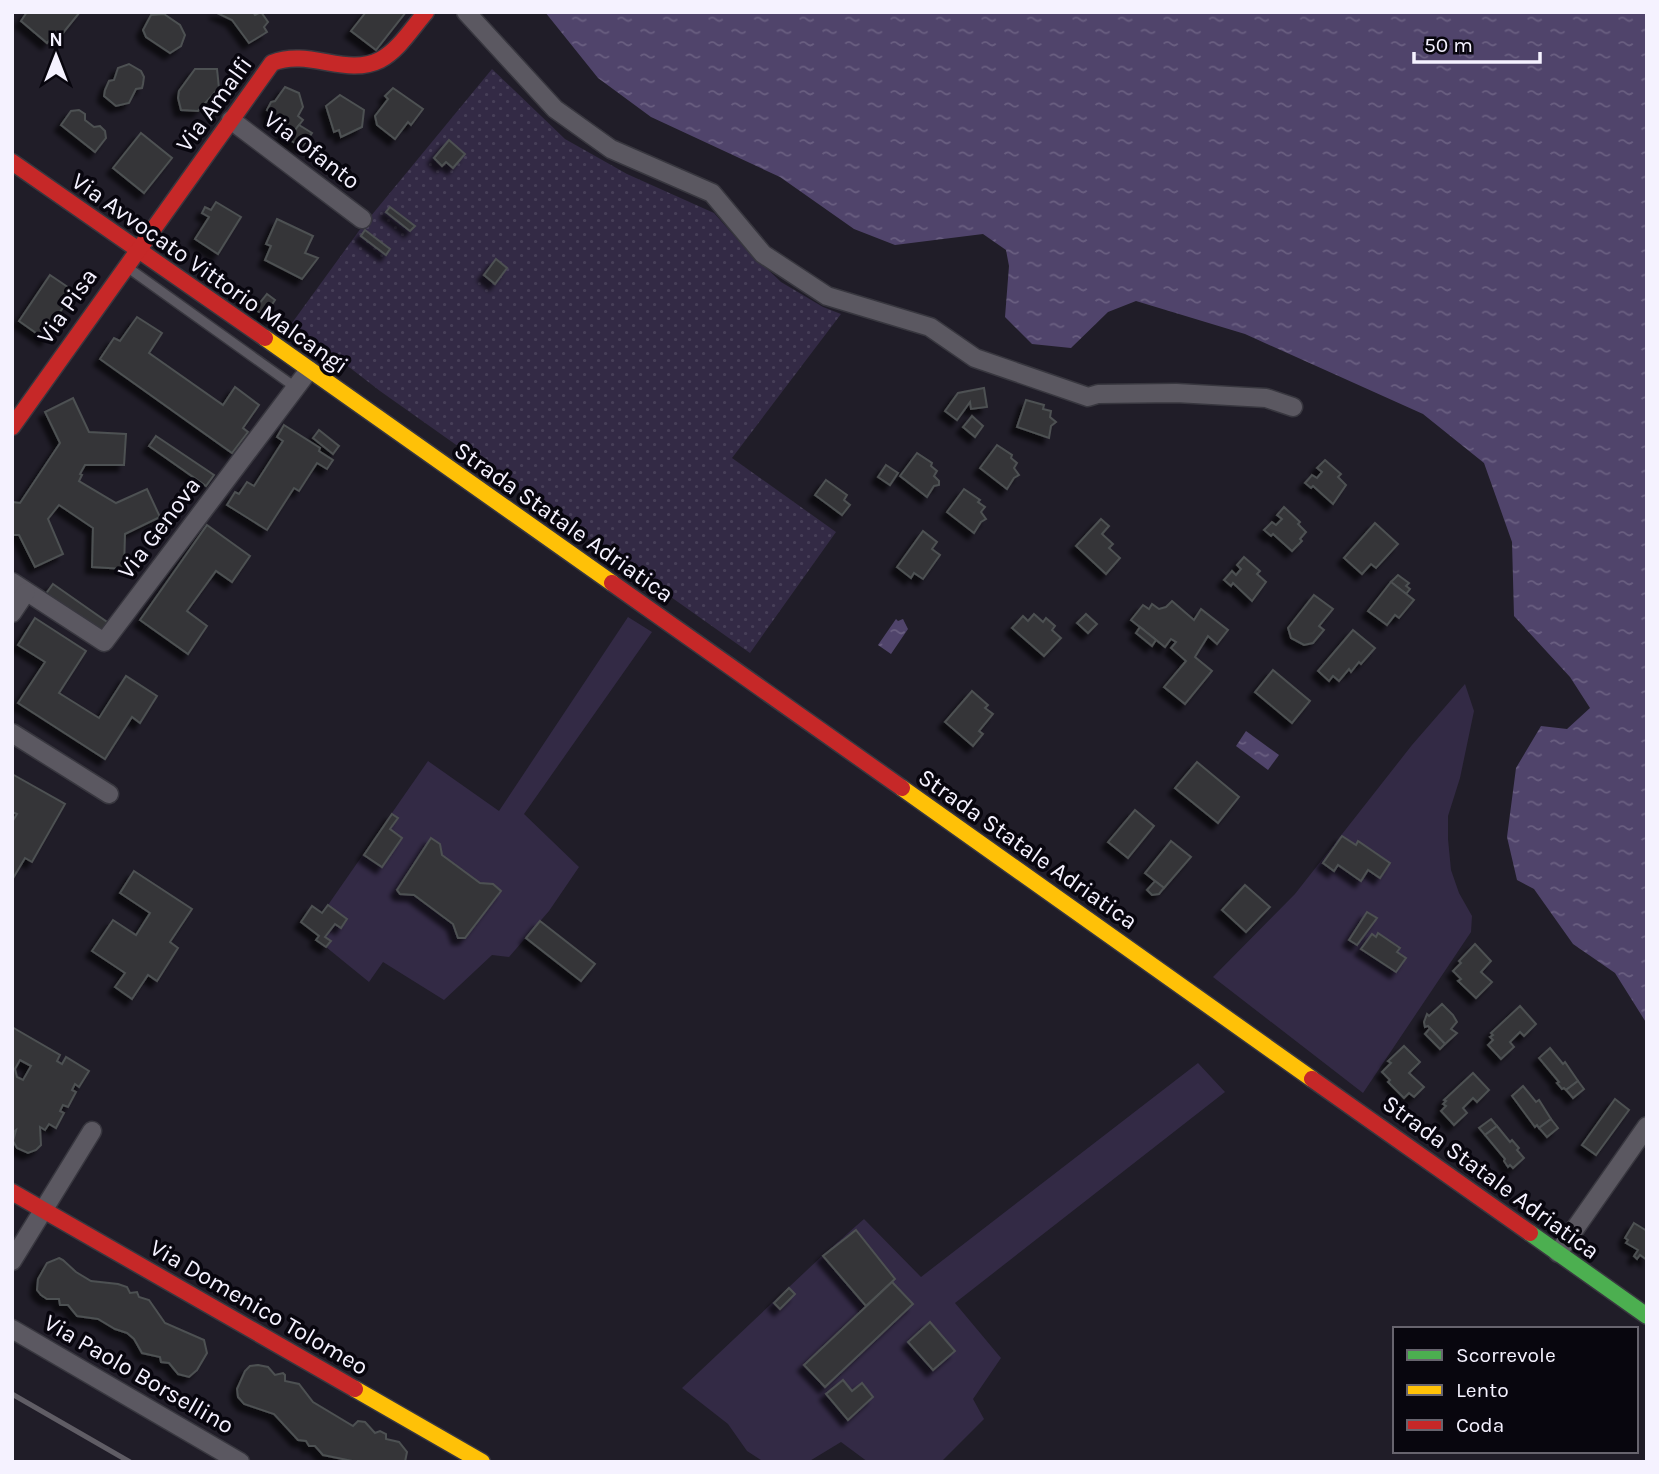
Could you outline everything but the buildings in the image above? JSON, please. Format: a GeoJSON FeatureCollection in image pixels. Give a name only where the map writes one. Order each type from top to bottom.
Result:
{"type":"FeatureCollection","features":[{"type":"Feature","properties":{"kind":"main road","name":"Via Amalfi"},"geometry":{"type":"LineString","coordinates":[[144,252],[272,63],[301,58],[371,65],[389,54],[426,12]]}},
{"type":"Feature","properties":{"kind":"main road","name":"Via Avvocato Vittorio Malcangi"},"geometry":{"type":"LineString","coordinates":[[12,162],[382,421]]}},
{"type":"Feature","properties":{"kind":"main road","name":"Via Pisa"},"geometry":{"type":"LineString","coordinates":[[12,427],[125,266],[144,252]]}},
{"type":"Feature","properties":{"kind":"main road","name":"Strada Statale Adriatica"},"geometry":{"type":"LineString","coordinates":[[382,421],[1647,1316]]}},
{"type":"Feature","properties":{"kind":"main road","name":"Via Domenico Tolomeo"},"geometry":{"type":"LineString","coordinates":[[12,1192],[482,1462]]}},
{"type":"Feature","properties":{"kind":"street"},"geometry":{"type":"LineString","coordinates":[[466,12],[555,109],[611,149],[712,193],[763,254],[827,296],[929,327],[975,358],[1088,397],[1098,394],[1176,393],[1266,398],[1293,407]]}},
{"type":"Feature","properties":{"kind":"street","name":"Via Ofanto"},"geometry":{"type":"LineString","coordinates":[[232,120],[362,219]]}},
{"type":"Feature","properties":{"kind":"street","name":"Via Genova"},"geometry":{"type":"LineString","coordinates":[[19,587],[104,642],[309,370]]}},
{"type":"Feature","properties":{"kind":"street"},"geometry":{"type":"LineString","coordinates":[[12,613],[19,587]]}},
{"type":"Feature","properties":{"kind":"street"},"geometry":{"type":"LineString","coordinates":[[12,733],[109,794]]}},
{"type":"Feature","properties":{"kind":"street"},"geometry":{"type":"LineString","coordinates":[[1558,1253],[1647,1126]]}},
{"type":"Feature","properties":{"kind":"street"},"geometry":{"type":"LineString","coordinates":[[12,1261],[92,1131]]}},
{"type":"Feature","properties":{"kind":"street","name":"Via Paolo Borsellino"},"geometry":{"type":"LineString","coordinates":[[12,1329],[240,1462]]}},
{"type":"Feature","properties":{"kind":"lane","name":"Via Avvocato Vittorio Malcangi"},"geometry":{"type":"LineString","coordinates":[[125,266],[295,387]]}},
{"type":"Feature","properties":{"kind":"shaded area"},"geometry":{"type":"Polygon","coordinates":[[[492,69],[565,139],[627,174],[714,213],[745,248],[781,282],[823,307],[841,314],[732,458],[836,532],[750,653],[380,391],[292,323],[361,228],[492,69]]]}},
{"type":"Feature","properties":{"kind":"shaded area"},"geometry":{"type":"Polygon","coordinates":[[[628,617],[652,632],[524,814],[579,867],[549,911],[509,957],[492,955],[444,1000],[383,962],[369,982],[326,947],[331,941],[325,937],[328,905],[428,761],[499,811],[628,617]],[[393,815],[364,854],[382,867],[390,829],[398,819],[393,815]],[[431,838],[397,890],[400,894],[414,895],[453,924],[457,936],[465,938],[501,891],[493,884],[480,883],[442,855],[440,844],[431,838]]]}},
{"type":"Feature","properties":{"kind":"shaded area"},"geometry":{"type":"Polygon","coordinates":[[[1465,684],[1474,711],[1460,778],[1448,816],[1448,839],[1451,870],[1459,893],[1472,916],[1471,932],[1363,1093],[1213,977],[1295,894],[1412,745],[1465,684]]]}},
{"type":"Feature","properties":{"kind":"shaded area"},"geometry":{"type":"Polygon","coordinates":[[[1198,1063],[1225,1092],[955,1303],[1001,1358],[973,1399],[984,1419],[941,1462],[868,1462],[841,1442],[808,1462],[764,1462],[747,1451],[728,1424],[682,1388],[823,1255],[864,1219],[921,1277],[1198,1063]],[[856,1230],[823,1256],[866,1306],[804,1365],[825,1387],[913,1304],[892,1282],[895,1279],[856,1230]],[[930,1322],[908,1342],[933,1370],[955,1351],[930,1322]],[[842,1380],[826,1394],[848,1419],[873,1397],[862,1384],[852,1391],[842,1380]]]}},
{"type":"Feature","properties":{"kind":"water"},"geometry":{"type":"Polygon","coordinates":[[[545,12],[1647,12],[1647,1024],[1615,973],[1573,944],[1534,889],[1517,880],[1507,837],[1516,768],[1541,726],[1567,729],[1590,708],[1570,677],[1514,616],[1512,542],[1484,463],[1423,414],[1245,334],[1136,301],[1108,312],[1071,348],[1032,344],[1005,317],[1009,266],[1006,250],[983,234],[895,245],[854,229],[780,177],[651,117],[598,78],[545,12]]]}},
{"type":"Feature","properties":{"kind":"water"},"geometry":{"type":"Polygon","coordinates":[[[896,619],[903,619],[908,629],[891,654],[878,645],[896,619]]]}},
{"type":"Feature","properties":{"kind":"water"},"geometry":{"type":"Polygon","coordinates":[[[1246,731],[1279,755],[1268,770],[1236,746],[1246,731]]]}},
{"type":"Feature","properties":{"kind":"railway"},"geometry":{"type":"LineString","coordinates":[[12,1394],[130,1462]]}},
{"type":"Feature","properties":{"kind":"traffic: fast"},"geometry":{"type":"LineString","coordinates":[[1530,1233],[1647,1316]]}},
{"type":"Feature","properties":{"kind":"traffic: slow"},"geometry":{"type":"LineString","coordinates":[[265,338],[612,583]]}},
{"type":"Feature","properties":{"kind":"traffic: slow"},"geometry":{"type":"LineString","coordinates":[[902,788],[1312,1079]]}},
{"type":"Feature","properties":{"kind":"traffic: slow"},"geometry":{"type":"LineString","coordinates":[[355,1389],[482,1462]]}},
{"type":"Feature","properties":{"kind":"traffic: jam"},"geometry":{"type":"LineString","coordinates":[[12,427],[272,63],[300,59],[354,66],[380,60],[393,51],[426,12]]}},
{"type":"Feature","properties":{"kind":"traffic: jam"},"geometry":{"type":"LineString","coordinates":[[12,162],[265,338]]}},
{"type":"Feature","properties":{"kind":"traffic: jam"},"geometry":{"type":"LineString","coordinates":[[612,583],[902,788]]}},
{"type":"Feature","properties":{"kind":"traffic: jam"},"geometry":{"type":"LineString","coordinates":[[1312,1079],[1530,1233]]}},
{"type":"Feature","properties":{"kind":"traffic: jam"},"geometry":{"type":"LineString","coordinates":[[12,1192],[355,1389]]}}]}
